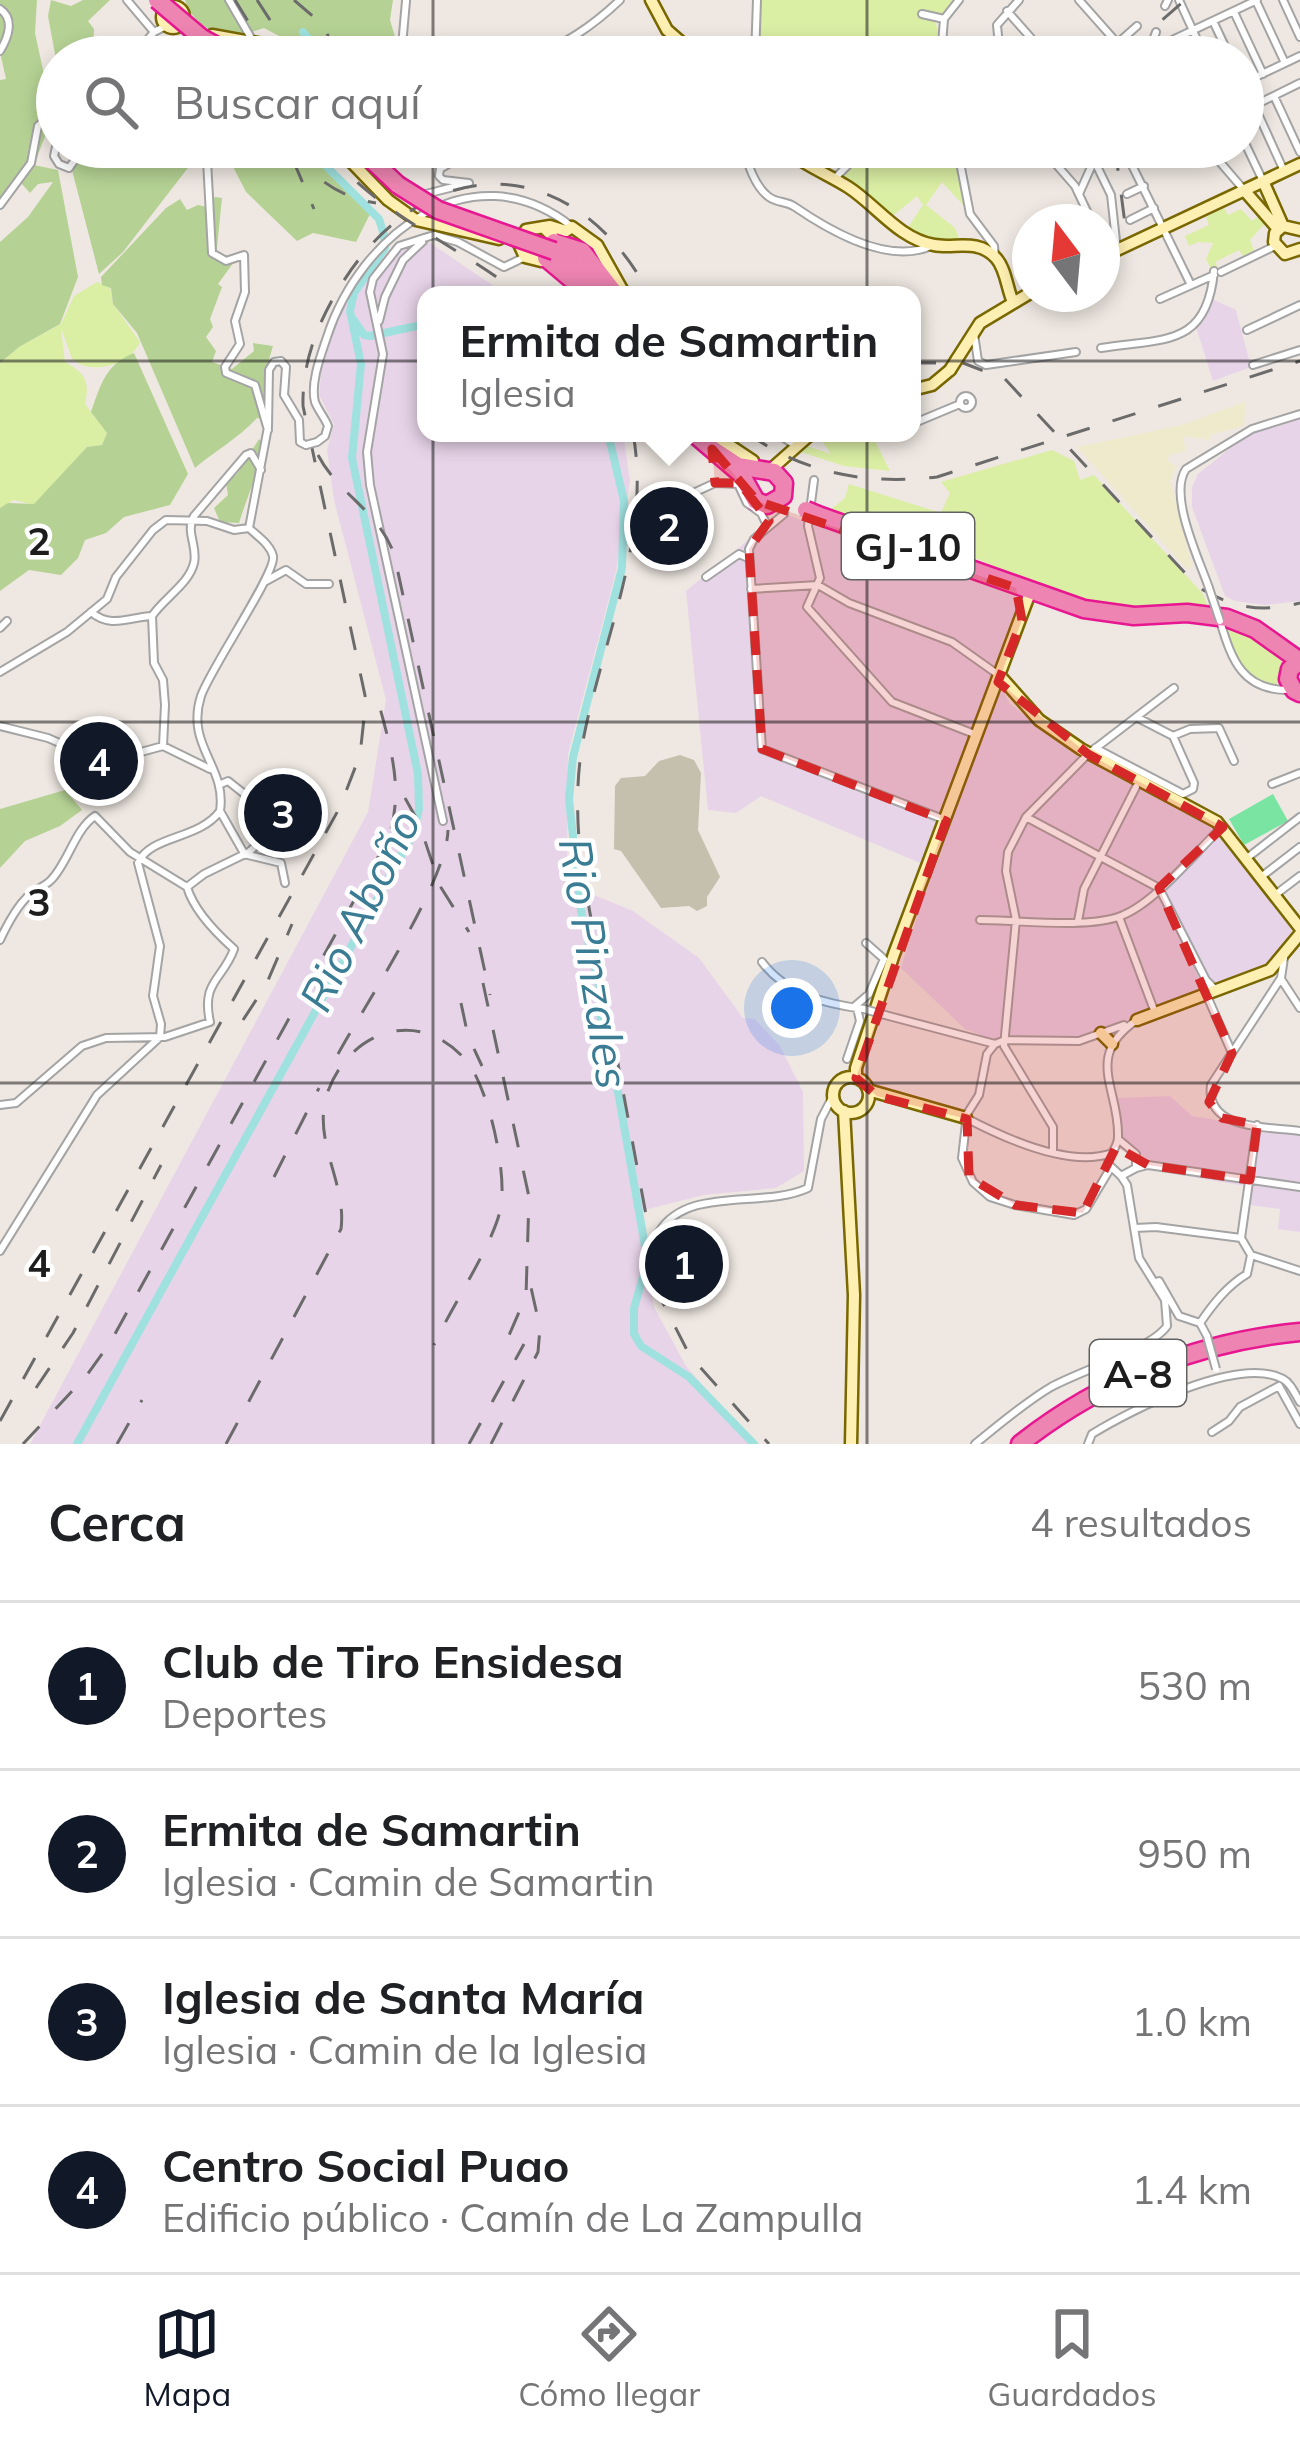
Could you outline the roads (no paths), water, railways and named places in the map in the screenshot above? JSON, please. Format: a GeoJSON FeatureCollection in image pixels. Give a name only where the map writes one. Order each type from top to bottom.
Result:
{"type":"FeatureCollection","features":[{"type":"Feature","properties":{"kind":"highway"},"geometry":{"type":"LineString","coordinates":[[160,12],[199,36]]}},
{"type":"Feature","properties":{"kind":"highway"},"geometry":{"type":"LineString","coordinates":[[374,168],[393,192],[438,210],[550,240],[600,286]]}},
{"type":"Feature","properties":{"kind":"highway","name":"GJ-10"},"geometry":{"type":"LineString","coordinates":[[716,447],[756,500],[775,479]]}},
{"type":"Feature","properties":{"kind":"highway","name":"GJ-10"},"geometry":{"type":"LineString","coordinates":[[716,447],[775,479],[809,513],[998,577],[1028,602],[1134,616],[1216,615],[1267,638],[1295,675]]}},
{"type":"Feature","properties":{"kind":"highway"},"geometry":{"type":"LineString","coordinates":[[751,489],[755,477],[775,479]]}},
{"type":"Feature","properties":{"kind":"highway","name":"A-8"},"geometry":{"type":"LineString","coordinates":[[1020,1444],[1064,1412],[1139,1372],[1219,1346],[1300,1334]]}},
{"type":"Feature","properties":{"kind":"highway","name":"A-8"},"geometry":{"type":"LineString","coordinates":[[1035,1444],[1094,1405],[1142,1381],[1300,1334]]}},
{"type":"Feature","properties":{"kind":"street"},"geometry":{"type":"LineString","coordinates":[[127,0],[160,12],[178,28],[184,19],[182,10],[160,12]]}},
{"type":"Feature","properties":{"kind":"street"},"geometry":{"type":"LineString","coordinates":[[229,0],[250,36]]}},
{"type":"Feature","properties":{"kind":"street"},"geometry":{"type":"LineString","coordinates":[[566,36],[620,0]]}},
{"type":"Feature","properties":{"kind":"street"},"geometry":{"type":"LineString","coordinates":[[651,0],[675,36]]}},
{"type":"Feature","properties":{"kind":"street"},"geometry":{"type":"LineString","coordinates":[[756,36],[757,0]]}},
{"type":"Feature","properties":{"kind":"street"},"geometry":{"type":"LineString","coordinates":[[942,36],[944,20],[959,0]]}},
{"type":"Feature","properties":{"kind":"street"},"geometry":{"type":"LineString","coordinates":[[995,36],[1007,11],[1019,0]]}},
{"type":"Feature","properties":{"kind":"street"},"geometry":{"type":"LineString","coordinates":[[1079,0],[1112,36]]}},
{"type":"Feature","properties":{"kind":"street"},"geometry":{"type":"LineString","coordinates":[[1179,0],[1194,36]]}},
{"type":"Feature","properties":{"kind":"street"},"geometry":{"type":"LineString","coordinates":[[1182,36],[1256,0],[1285,63]]}},
{"type":"Feature","properties":{"kind":"street"},"geometry":{"type":"LineString","coordinates":[[1282,0],[1300,37]]}},
{"type":"Feature","properties":{"kind":"street"},"geometry":{"type":"LineString","coordinates":[[402,36],[406,1]]}},
{"type":"Feature","properties":{"kind":"street"},"geometry":{"type":"LineString","coordinates":[[0,9],[8,19],[0,51]]}},
{"type":"Feature","properties":{"kind":"street"},"geometry":{"type":"LineString","coordinates":[[1007,11],[1029,36]]}},
{"type":"Feature","properties":{"kind":"street"},"geometry":{"type":"LineString","coordinates":[[1234,11],[1246,36]]}},
{"type":"Feature","properties":{"kind":"street"},"geometry":{"type":"LineString","coordinates":[[922,14],[944,20]]}},
{"type":"Feature","properties":{"kind":"street"},"geometry":{"type":"LineString","coordinates":[[184,19],[214,36]]}},
{"type":"Feature","properties":{"kind":"street"},"geometry":{"type":"LineString","coordinates":[[1213,21],[1220,36]]}},
{"type":"Feature","properties":{"kind":"street"},"geometry":{"type":"LineString","coordinates":[[1126,36],[1138,26]]}},
{"type":"Feature","properties":{"kind":"street"},"geometry":{"type":"LineString","coordinates":[[1155,36],[1156,32]]}},
{"type":"Feature","properties":{"kind":"street"},"geometry":{"type":"LineString","coordinates":[[1264,74],[1300,56]]}},
{"type":"Feature","properties":{"kind":"street"},"geometry":{"type":"LineString","coordinates":[[1264,100],[1298,84],[1300,95]]}},
{"type":"Feature","properties":{"kind":"street"},"geometry":{"type":"LineString","coordinates":[[1274,96],[1300,152]]}},
{"type":"Feature","properties":{"kind":"street"},"geometry":{"type":"LineString","coordinates":[[1264,127],[1284,171]]}},
{"type":"Feature","properties":{"kind":"street"},"geometry":{"type":"LineString","coordinates":[[0,205],[31,163],[36,137]]}},
{"type":"Feature","properties":{"kind":"street"},"geometry":{"type":"LineString","coordinates":[[1120,247],[1300,164]]}},
{"type":"Feature","properties":{"kind":"street"},"geometry":{"type":"LineString","coordinates":[[207,168],[212,253],[226,261],[244,255],[245,292],[235,321],[240,344],[226,373],[255,385],[268,430]]}},
{"type":"Feature","properties":{"kind":"street"},"geometry":{"type":"LineString","coordinates":[[363,168],[393,192],[416,220],[519,248],[535,261],[550,240],[572,227]]}},
{"type":"Feature","properties":{"kind":"street"},"geometry":{"type":"LineString","coordinates":[[393,192],[434,194],[470,183],[439,176],[443,168]]}},
{"type":"Feature","properties":{"kind":"street"},"geometry":{"type":"LineString","coordinates":[[751,168],[766,194],[795,206],[809,220],[883,252],[966,244],[995,256]]}},
{"type":"Feature","properties":{"kind":"street"},"geometry":{"type":"LineString","coordinates":[[811,168],[898,228],[933,245]]}},
{"type":"Feature","properties":{"kind":"street"},"geometry":{"type":"LineString","coordinates":[[834,180],[845,168]]}},
{"type":"Feature","properties":{"kind":"street"},"geometry":{"type":"LineString","coordinates":[[921,388],[932,385],[953,364],[972,332],[1010,304],[994,246],[970,214],[961,168]]}},
{"type":"Feature","properties":{"kind":"street"},"geometry":{"type":"LineString","coordinates":[[1060,168],[1080,187],[1086,204]]}},
{"type":"Feature","properties":{"kind":"street"},"geometry":{"type":"LineString","coordinates":[[1080,187],[1090,168]]}},
{"type":"Feature","properties":{"kind":"street"},"geometry":{"type":"LineString","coordinates":[[1098,168],[1111,204]]}},
{"type":"Feature","properties":{"kind":"street"},"geometry":{"type":"LineString","coordinates":[[1134,168],[1191,285]]}},
{"type":"Feature","properties":{"kind":"street"},"geometry":{"type":"LineString","coordinates":[[1225,168],[1281,227],[1300,230]]}},
{"type":"Feature","properties":{"kind":"street"},"geometry":{"type":"LineString","coordinates":[[1160,299],[1275,246],[1281,227],[1257,168]]}},
{"type":"Feature","properties":{"kind":"street"},"geometry":{"type":"LineString","coordinates":[[1127,194],[1144,186]]}},
{"type":"Feature","properties":{"kind":"street"},"geometry":{"type":"LineString","coordinates":[[250,528],[268,430],[269,370],[281,361],[287,374],[284,395],[300,422],[300,442],[316,442],[328,429],[315,401],[316,377],[340,304],[380,246],[416,220],[448,202],[492,195],[540,205],[597,244],[620,286]]}},
{"type":"Feature","properties":{"kind":"street"},"geometry":{"type":"LineString","coordinates":[[1130,220],[1154,208]]}},
{"type":"Feature","properties":{"kind":"street"},"geometry":{"type":"LineString","coordinates":[[442,821],[370,485],[367,452],[383,369],[370,292],[373,279],[399,246],[434,235],[458,242],[504,267],[531,227],[550,240]]}},
{"type":"Feature","properties":{"kind":"street"},"geometry":{"type":"LineString","coordinates":[[379,331],[380,312],[394,278],[424,238]]}},
{"type":"Feature","properties":{"kind":"street"},"geometry":{"type":"LineString","coordinates":[[1275,246],[1286,254],[1299,252]]}},
{"type":"Feature","properties":{"kind":"street"},"geometry":{"type":"LineString","coordinates":[[1101,348],[1181,337],[1202,316],[1216,272]]}},
{"type":"Feature","properties":{"kind":"street"},"geometry":{"type":"LineString","coordinates":[[1247,330],[1300,305]]}},
{"type":"Feature","properties":{"kind":"street"},"geometry":{"type":"LineString","coordinates":[[972,332],[977,338],[978,361],[986,365],[1076,352]]}},
{"type":"Feature","properties":{"kind":"street"},"geometry":{"type":"LineString","coordinates":[[1253,364],[1300,350]]}},
{"type":"Feature","properties":{"kind":"street"},"geometry":{"type":"LineString","coordinates":[[921,420],[960,404]]}},
{"type":"Feature","properties":{"kind":"street"},"geometry":{"type":"LineString","coordinates":[[1295,675],[1281,686],[1265,688],[1241,674],[1230,655],[1179,496],[1180,477],[1186,469],[1252,429],[1300,414]]}},
{"type":"Feature","properties":{"kind":"street"},"geometry":{"type":"LineString","coordinates":[[790,442],[796,446]]}},
{"type":"Feature","properties":{"kind":"street"},"geometry":{"type":"LineString","coordinates":[[801,442],[775,479],[768,528],[750,543],[762,749],[946,821]]}},
{"type":"Feature","properties":{"kind":"street"},"geometry":{"type":"LineString","coordinates":[[715,483],[716,447],[775,479]]}},
{"type":"Feature","properties":{"kind":"street"},"geometry":{"type":"LineString","coordinates":[[163,746],[163,680],[154,663],[152,616],[162,600],[186,580],[195,560],[190,522],[246,455],[251,453],[261,470]]}},
{"type":"Feature","properties":{"kind":"street"},"geometry":{"type":"LineString","coordinates":[[814,480],[809,513],[818,585],[807,607],[892,702],[978,736]]}},
{"type":"Feature","properties":{"kind":"street"},"geometry":{"type":"LineString","coordinates":[[664,521],[664,504],[680,514],[685,512],[670,488],[691,494],[715,483],[738,484],[768,528]]}},
{"type":"Feature","properties":{"kind":"street"},"geometry":{"type":"LineString","coordinates":[[0,671],[67,632],[107,599],[116,577],[166,520],[207,520],[234,530],[250,528]]}},
{"type":"Feature","properties":{"kind":"street"},"geometry":{"type":"LineString","coordinates":[[0,1251],[97,1095],[160,1037],[153,995],[160,946],[139,871],[140,857],[147,849],[196,831],[220,811],[221,784],[197,738],[201,695],[266,581],[274,558],[250,528]]}},
{"type":"Feature","properties":{"kind":"street"},"geometry":{"type":"LineString","coordinates":[[706,577],[739,554],[749,561]]}},
{"type":"Feature","properties":{"kind":"street"},"geometry":{"type":"LineString","coordinates":[[266,581],[286,570],[306,584],[329,584]]}},
{"type":"Feature","properties":{"kind":"street"},"geometry":{"type":"LineString","coordinates":[[752,589],[818,585],[849,603],[952,642],[990,667],[1039,720],[1223,827],[1297,925]]}},
{"type":"Feature","properties":{"kind":"street"},"geometry":{"type":"LineString","coordinates":[[851,1444],[846,1125],[836,1086],[852,1071],[1028,602]]}},
{"type":"Feature","properties":{"kind":"street"},"geometry":{"type":"LineString","coordinates":[[91,612],[100,620],[116,622],[152,616]]}},
{"type":"Feature","properties":{"kind":"street"},"geometry":{"type":"LineString","coordinates":[[0,628],[8,621]]}},
{"type":"Feature","properties":{"kind":"street"},"geometry":{"type":"LineString","coordinates":[[990,667],[1000,667],[1008,656]]}},
{"type":"Feature","properties":{"kind":"street"},"geometry":{"type":"LineString","coordinates":[[1008,656],[1008,677],[1019,699]]}},
{"type":"Feature","properties":{"kind":"street"},"geometry":{"type":"LineString","coordinates":[[1053,1151],[1054,1127],[1008,1058],[1005,1040],[1016,920],[1006,876],[1007,855],[1026,817],[1091,751],[1174,688]]}},
{"type":"Feature","properties":{"kind":"street"},"geometry":{"type":"LineString","coordinates":[[992,698],[1004,689],[1019,699]]}},
{"type":"Feature","properties":{"kind":"street"},"geometry":{"type":"LineString","coordinates":[[1091,751],[1183,794],[1193,789],[1173,736],[1136,717]]}},
{"type":"Feature","properties":{"kind":"street"},"geometry":{"type":"LineString","coordinates":[[0,726],[48,738],[89,756],[130,755],[163,746],[203,769],[212,769]]}},
{"type":"Feature","properties":{"kind":"street"},"geometry":{"type":"LineString","coordinates":[[1173,736],[1190,729],[1219,728],[1234,760]]}},
{"type":"Feature","properties":{"kind":"street"},"geometry":{"type":"LineString","coordinates":[[1272,784],[1300,773]]}},
{"type":"Feature","properties":{"kind":"street"},"geometry":{"type":"LineString","coordinates":[[187,886],[245,855],[281,823],[229,781],[221,784]]}},
{"type":"Feature","properties":{"kind":"street"},"geometry":{"type":"LineString","coordinates":[[1078,921],[1080,900],[1136,787]]}},
{"type":"Feature","properties":{"kind":"street"},"geometry":{"type":"LineString","coordinates":[[220,811],[245,855],[281,863],[286,883]]}},
{"type":"Feature","properties":{"kind":"street"},"geometry":{"type":"LineString","coordinates":[[1026,817],[1159,888],[1210,988],[1232,1053]]}},
{"type":"Feature","properties":{"kind":"street"},"geometry":{"type":"LineString","coordinates":[[0,940],[28,896],[55,876],[89,819],[102,819],[140,857],[187,886],[190,898],[235,952],[215,975],[206,998],[208,1024],[160,1037],[133,1034],[82,1046],[16,1103],[0,1105]]}},
{"type":"Feature","properties":{"kind":"street"},"geometry":{"type":"LineString","coordinates":[[1247,858],[1297,819]]}},
{"type":"Feature","properties":{"kind":"street"},"geometry":{"type":"LineString","coordinates":[[980,920],[1119,917],[1159,888],[1223,827]]}},
{"type":"Feature","properties":{"kind":"street"},"geometry":{"type":"LineString","coordinates":[[1261,877],[1300,847]]}},
{"type":"Feature","properties":{"kind":"street"},"geometry":{"type":"LineString","coordinates":[[1275,896],[1300,876]]}},
{"type":"Feature","properties":{"kind":"street"},"geometry":{"type":"LineString","coordinates":[[1119,917],[1154,1010]]}},
{"type":"Feature","properties":{"kind":"street"},"geometry":{"type":"LineString","coordinates":[[1285,956],[1297,925]]}},
{"type":"Feature","properties":{"kind":"street"},"geometry":{"type":"LineString","coordinates":[[1297,925],[1285,956],[1211,1085],[1212,1105],[1225,1119],[1300,1131]]}},
{"type":"Feature","properties":{"kind":"street"},"geometry":{"type":"LineString","coordinates":[[866,944],[884,959],[858,1008],[852,1071],[871,1095]]}},
{"type":"Feature","properties":{"kind":"street"},"geometry":{"type":"LineString","coordinates":[[761,962],[779,984],[994,1044],[1073,1041],[1210,988],[1275,974]]}},
{"type":"Feature","properties":{"kind":"street"},"geometry":{"type":"LineString","coordinates":[[1275,974],[1300,1008]]}},
{"type":"Feature","properties":{"kind":"street"},"geometry":{"type":"LineString","coordinates":[[1111,1152],[1118,1139],[1107,1068],[1112,1044],[1137,1020]]}},
{"type":"Feature","properties":{"kind":"street"},"geometry":{"type":"LineString","coordinates":[[1101,1034],[1112,1044]]}},
{"type":"Feature","properties":{"kind":"street"},"geometry":{"type":"LineString","coordinates":[[994,1044],[984,1061],[979,1095],[966,1118],[964,1165],[973,1182],[990,1196],[1015,1205],[1083,1213],[1105,1182],[1136,1154]]}},
{"type":"Feature","properties":{"kind":"street"},"geometry":{"type":"LineString","coordinates":[[659,1232],[687,1208],[777,1199],[808,1188],[820,1119],[839,1105],[871,1095],[910,1100],[966,1118],[1019,1143],[1097,1157],[1120,1172],[1148,1165],[1300,1187]]}},
{"type":"Feature","properties":{"kind":"street"},"geometry":{"type":"LineString","coordinates":[[1257,1125],[1241,1238],[1251,1255],[1300,1271]]}},
{"type":"Feature","properties":{"kind":"street"},"geometry":{"type":"LineString","coordinates":[[1118,1139],[1148,1165]]}},
{"type":"Feature","properties":{"kind":"street"},"geometry":{"type":"LineString","coordinates":[[1097,1157],[1128,1147]]}},
{"type":"Feature","properties":{"kind":"street"},"geometry":{"type":"LineString","coordinates":[[975,1444],[1049,1388],[1160,1336],[1167,1326],[1169,1311],[1139,1258],[1127,1185],[1111,1152]]}},
{"type":"Feature","properties":{"kind":"street"},"geometry":{"type":"LineString","coordinates":[[1135,1228],[1156,1226],[1241,1238]]}},
{"type":"Feature","properties":{"kind":"street"},"geometry":{"type":"LineString","coordinates":[[1200,1324],[1220,1302],[1228,1284],[1247,1274],[1251,1255]]}},
{"type":"Feature","properties":{"kind":"street"},"geometry":{"type":"LineString","coordinates":[[1155,1283],[1159,1281],[1166,1289],[1179,1316],[1200,1324],[1219,1379]]}},
{"type":"Feature","properties":{"kind":"street"},"geometry":{"type":"LineString","coordinates":[[1088,1444],[1092,1433],[1135,1410],[1244,1374],[1287,1382],[1300,1402]]}},
{"type":"Feature","properties":{"kind":"street"},"geometry":{"type":"LineString","coordinates":[[1279,1381],[1300,1424]]}},
{"type":"Feature","properties":{"kind":"street"},"geometry":{"type":"LineString","coordinates":[[1212,1432],[1279,1381]]}},
{"type":"Feature","properties":{"kind":"waterway","name":"Rio Aboño"},"geometry":{"type":"LineString","coordinates":[[303,32],[306,36]]}},
{"type":"Feature","properties":{"kind":"waterway","name":"Rio Aboño"},"geometry":{"type":"LineString","coordinates":[[77,1444],[413,834],[419,809],[418,774],[352,458],[361,364],[350,311],[354,293],[385,248],[384,235],[379,219],[328,168]]}},
{"type":"Feature","properties":{"kind":"waterway","name":"Rio Pinzales"},"geometry":{"type":"LineString","coordinates":[[353,319],[370,336],[417,326]]}},
{"type":"Feature","properties":{"kind":"waterway","name":"Rio Pinzales"},"geometry":{"type":"LineString","coordinates":[[610,442],[624,501],[622,568],[573,757],[569,799],[581,911],[599,986],[599,1011],[646,1252],[634,1308],[634,1334],[641,1346],[689,1377],[754,1444]]}},
{"type":"Feature","properties":{"kind":"railway"},"geometry":{"type":"LineString","coordinates":[[235,0],[257,36]]}},
{"type":"Feature","properties":{"kind":"railway"},"geometry":{"type":"LineString","coordinates":[[257,0],[280,36]]}},
{"type":"Feature","properties":{"kind":"railway"},"geometry":{"type":"LineString","coordinates":[[294,0],[323,25],[328,36]]}},
{"type":"Feature","properties":{"kind":"railway"},"geometry":{"type":"LineString","coordinates":[[1148,36],[1185,0]]}},
{"type":"Feature","properties":{"kind":"railway"},"geometry":{"type":"LineString","coordinates":[[296,168],[314,209]]}},
{"type":"Feature","properties":{"kind":"railway"},"geometry":{"type":"LineString","coordinates":[[308,168],[350,196],[376,203]]}},
{"type":"Feature","properties":{"kind":"railway"},"geometry":{"type":"LineString","coordinates":[[342,168],[392,210],[508,286]]}},
{"type":"Feature","properties":{"kind":"railway"},"geometry":{"type":"LineString","coordinates":[[1118,168],[1127,239]]}},
{"type":"Feature","properties":{"kind":"railway"},"geometry":{"type":"LineString","coordinates":[[0,1421],[340,807],[360,755],[366,700],[303,406],[309,358],[333,299],[376,240],[415,208],[457,190],[499,184],[542,192],[582,213],[618,248],[644,286]]}},
{"type":"Feature","properties":{"kind":"railway"},"geometry":{"type":"LineString","coordinates":[[761,442],[791,458],[838,473],[886,479],[937,477],[1300,361]]}},
{"type":"Feature","properties":{"kind":"railway"},"geometry":{"type":"LineString","coordinates":[[921,363],[963,363],[1005,379],[1198,587],[1248,607],[1300,603]]}},
{"type":"Feature","properties":{"kind":"railway"},"geometry":{"type":"LineString","coordinates":[[634,442],[636,511],[631,550],[580,757],[582,870],[662,1301],[690,1356],[769,1444]]}},
{"type":"Feature","properties":{"kind":"railway"},"geometry":{"type":"LineString","coordinates":[[318,455],[379,526],[394,554],[490,995]]}},
{"type":"Feature","properties":{"kind":"railway"},"geometry":{"type":"LineString","coordinates":[[23,1444],[110,1343],[388,839],[395,782],[375,689]]}},
{"type":"Feature","properties":{"kind":"railway"},"geometry":{"type":"LineString","coordinates":[[405,798],[419,823],[440,886],[469,932]]}},
{"type":"Feature","properties":{"kind":"railway"},"geometry":{"type":"LineString","coordinates":[[338,1054],[420,910],[448,830]]}},
{"type":"Feature","properties":{"kind":"railway"},"geometry":{"type":"LineString","coordinates":[[243,1020],[266,985],[292,924]]}},
{"type":"Feature","properties":{"kind":"railway"},"geometry":{"type":"LineString","coordinates":[[483,983],[529,1197],[526,1296],[500,1356]]}},
{"type":"Feature","properties":{"kind":"railway"},"geometry":{"type":"LineString","coordinates":[[461,1003],[468,1036],[482,1066]]}},
{"type":"Feature","properties":{"kind":"railway"},"geometry":{"type":"LineString","coordinates":[[226,1444],[341,1229],[342,1212],[324,1128],[327,1094],[351,1055],[385,1033],[405,1030],[445,1042],[473,1070],[494,1128],[501,1172],[497,1220],[434,1345]]}},
{"type":"Feature","properties":{"kind":"railway"},"geometry":{"type":"LineString","coordinates":[[274,1177],[319,1088]]}},
{"type":"Feature","properties":{"kind":"railway"},"geometry":{"type":"LineString","coordinates":[[36,1388],[73,1333],[161,1165]]}},
{"type":"Feature","properties":{"kind":"railway"},"geometry":{"type":"LineString","coordinates":[[491,1444],[538,1352],[540,1328],[530,1283]]}},
{"type":"Feature","properties":{"kind":"railway"},"geometry":{"type":"LineString","coordinates":[[469,1444],[524,1344]]}},
{"type":"Feature","properties":{"kind":"railway"},"geometry":{"type":"LineString","coordinates":[[117,1444],[142,1400]]}},
{"type":"Feature","properties":{"kind":"place","name":"Ermita de Samartin"},"geometry":{"type":"Point","coordinates":[669,526]}},
{"type":"Feature","properties":{"kind":"place","name":"Centro Social Puao"},"geometry":{"type":"Point","coordinates":[99,761]}},
{"type":"Feature","properties":{"kind":"place","name":"Iglesia de Santa María"},"geometry":{"type":"Point","coordinates":[283,813]}},
{"type":"Feature","properties":{"kind":"place","name":"Club de Tiro Ensidesa"},"geometry":{"type":"Point","coordinates":[684,1264]}}]}
